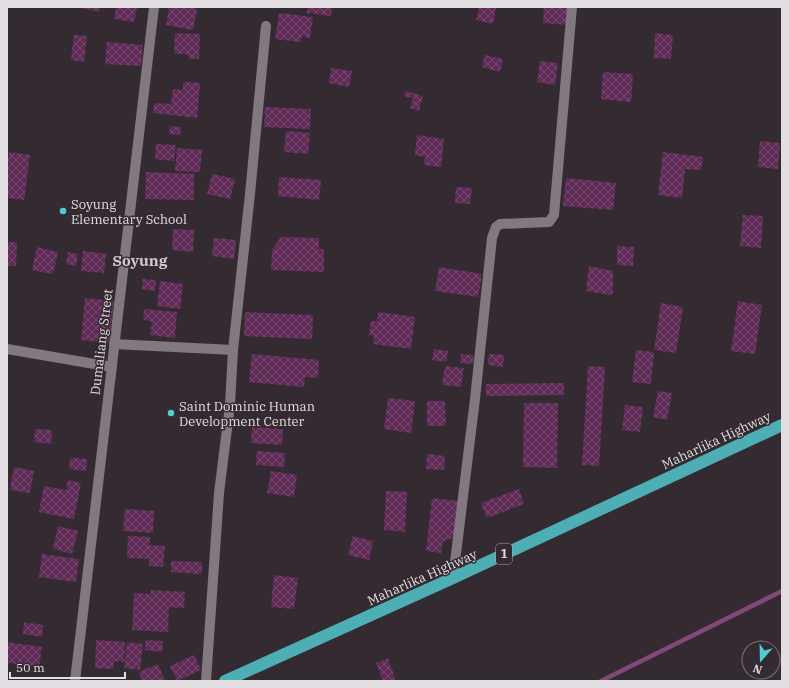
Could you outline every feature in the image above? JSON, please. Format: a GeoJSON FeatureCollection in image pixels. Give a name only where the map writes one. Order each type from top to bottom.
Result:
{"type":"FeatureCollection","features":[{"type":"Feature","properties":{"kind":"highway","name":"Maharlika Highway"},"geometry":{"type":"LineString","coordinates":[[225,681],[453,578],[782,425]]}},
{"type":"Feature","properties":{"kind":"street","name":"Dumaliang Street"},"geometry":{"type":"LineString","coordinates":[[75,681],[154,7]]}},
{"type":"Feature","properties":{"kind":"street"},"geometry":{"type":"LineString","coordinates":[[453,578],[475,399],[492,238],[496,227],[500,224],[549,222],[554,215],[572,7]]}},
{"type":"Feature","properties":{"kind":"street"},"geometry":{"type":"LineString","coordinates":[[206,681],[218,509],[230,405],[233,350],[266,26]]}},
{"type":"Feature","properties":{"kind":"street"},"geometry":{"type":"LineString","coordinates":[[114,344],[233,350]]}},
{"type":"Feature","properties":{"kind":"street"},"geometry":{"type":"LineString","coordinates":[[7,349],[112,367]]}},
{"type":"Feature","properties":{"kind":"building"},"geometry":{"type":"Polygon","coordinates":[[[77,7],[100,7],[99,12],[77,7]]]}},
{"type":"Feature","properties":{"kind":"building"},"geometry":{"type":"Polygon","coordinates":[[[116,7],[137,7],[134,22],[114,19],[116,7]]]}},
{"type":"Feature","properties":{"kind":"building"},"geometry":{"type":"Polygon","coordinates":[[[169,7],[187,7],[197,9],[193,30],[166,25],[169,7]]]}},
{"type":"Feature","properties":{"kind":"building"},"geometry":{"type":"Polygon","coordinates":[[[307,7],[332,7],[331,16],[307,13],[307,7]]]}},
{"type":"Feature","properties":{"kind":"building"},"geometry":{"type":"Polygon","coordinates":[[[479,7],[496,8],[493,24],[476,20],[479,7]]]}},
{"type":"Feature","properties":{"kind":"building"},"geometry":{"type":"Polygon","coordinates":[[[544,7],[569,7],[568,25],[543,23],[544,7]]]}},
{"type":"Feature","properties":{"kind":"building"},"geometry":{"type":"Polygon","coordinates":[[[279,13],[313,17],[310,38],[302,36],[301,42],[275,39],[279,13]]]}},
{"type":"Feature","properties":{"kind":"building"},"geometry":{"type":"Polygon","coordinates":[[[175,33],[200,34],[199,59],[190,59],[187,54],[174,54],[175,33]]]}},
{"type":"Feature","properties":{"kind":"building"},"geometry":{"type":"Polygon","coordinates":[[[655,33],[673,35],[671,59],[654,58],[655,33]]]}},
{"type":"Feature","properties":{"kind":"building"},"geometry":{"type":"Polygon","coordinates":[[[74,35],[87,36],[84,62],[71,60],[74,35]]]}},
{"type":"Feature","properties":{"kind":"building"},"geometry":{"type":"Polygon","coordinates":[[[107,42],[143,45],[141,66],[105,64],[107,42]]]}},
{"type":"Feature","properties":{"kind":"building"},"geometry":{"type":"Polygon","coordinates":[[[485,55],[503,59],[500,72],[482,67],[485,55]]]}},
{"type":"Feature","properties":{"kind":"building"},"geometry":{"type":"Polygon","coordinates":[[[540,61],[558,63],[555,85],[537,82],[540,61]]]}},
{"type":"Feature","properties":{"kind":"building"},"geometry":{"type":"Polygon","coordinates":[[[331,68],[352,71],[349,87],[329,83],[331,68]]]}},
{"type":"Feature","properties":{"kind":"building"},"geometry":{"type":"Polygon","coordinates":[[[603,72],[633,74],[631,102],[601,99],[603,72]]]}},
{"type":"Feature","properties":{"kind":"building"},"geometry":{"type":"Polygon","coordinates":[[[183,82],[200,83],[197,118],[153,113],[154,103],[171,104],[173,89],[183,90],[183,82]]]}},
{"type":"Feature","properties":{"kind":"building"},"geometry":{"type":"Polygon","coordinates":[[[406,91],[423,96],[419,111],[410,108],[413,98],[404,96],[406,91]]]}},
{"type":"Feature","properties":{"kind":"building"},"geometry":{"type":"Polygon","coordinates":[[[265,107],[311,109],[310,129],[264,127],[265,107]]]}},
{"type":"Feature","properties":{"kind":"building"},"geometry":{"type":"Polygon","coordinates":[[[170,126],[181,127],[180,135],[169,134],[170,126]]]}},
{"type":"Feature","properties":{"kind":"building"},"geometry":{"type":"Polygon","coordinates":[[[286,131],[310,133],[308,154],[284,152],[286,131]]]}},
{"type":"Feature","properties":{"kind":"building"},"geometry":{"type":"Polygon","coordinates":[[[417,135],[444,139],[441,167],[424,165],[425,157],[415,155],[417,135]]]}},
{"type":"Feature","properties":{"kind":"building"},"geometry":{"type":"Polygon","coordinates":[[[760,141],[780,143],[778,169],[758,167],[760,141]]]}},
{"type":"Feature","properties":{"kind":"building"},"geometry":{"type":"Polygon","coordinates":[[[156,144],[176,145],[174,161],[155,159],[156,144]]]}},
{"type":"Feature","properties":{"kind":"building"},"geometry":{"type":"Polygon","coordinates":[[[177,148],[202,150],[200,172],[175,171],[177,148]]]}},
{"type":"Feature","properties":{"kind":"building"},"geometry":{"type":"Polygon","coordinates":[[[9,152],[30,155],[24,200],[7,198],[7,167],[9,152]]]}},
{"type":"Feature","properties":{"kind":"building"},"geometry":{"type":"Polygon","coordinates":[[[663,152],[703,157],[701,170],[685,169],[682,198],[658,195],[663,152]]]}},
{"type":"Feature","properties":{"kind":"building"},"geometry":{"type":"Polygon","coordinates":[[[146,172],[194,174],[194,200],[145,199],[146,172]]]}},
{"type":"Feature","properties":{"kind":"building"},"geometry":{"type":"Polygon","coordinates":[[[212,174],[235,179],[230,199],[207,194],[212,174]]]}},
{"type":"Feature","properties":{"kind":"building"},"geometry":{"type":"Polygon","coordinates":[[[279,177],[321,180],[319,200],[278,196],[279,177]]]}},
{"type":"Feature","properties":{"kind":"building"},"geometry":{"type":"Polygon","coordinates":[[[566,178],[616,183],[613,210],[563,206],[566,178]]]}},
{"type":"Feature","properties":{"kind":"building"},"geometry":{"type":"Polygon","coordinates":[[[456,187],[472,188],[470,204],[455,203],[456,187]]]}},
{"type":"Feature","properties":{"kind":"building"},"geometry":{"type":"Polygon","coordinates":[[[743,215],[763,216],[761,248],[740,246],[743,215]]]}},
{"type":"Feature","properties":{"kind":"building"},"geometry":{"type":"Polygon","coordinates":[[[173,229],[194,230],[193,252],[172,250],[173,229]]]}},
{"type":"Feature","properties":{"kind":"building"},"geometry":{"type":"Polygon","coordinates":[[[281,237],[319,238],[319,249],[324,249],[324,272],[271,270],[272,250],[281,237]]]}},
{"type":"Feature","properties":{"kind":"building"},"geometry":{"type":"Polygon","coordinates":[[[214,238],[236,240],[234,259],[212,256],[214,238]]]}},
{"type":"Feature","properties":{"kind":"building"},"geometry":{"type":"Polygon","coordinates":[[[7,242],[17,242],[16,266],[7,266],[7,242]]]}},
{"type":"Feature","properties":{"kind":"building"},"geometry":{"type":"Polygon","coordinates":[[[617,246],[634,247],[633,266],[617,265],[617,246]]]}},
{"type":"Feature","properties":{"kind":"building"},"geometry":{"type":"Polygon","coordinates":[[[37,247],[58,252],[53,274],[32,270],[37,247]]]}},
{"type":"Feature","properties":{"kind":"building"},"geometry":{"type":"Polygon","coordinates":[[[83,251],[106,254],[104,273],[81,271],[83,251]]]}},
{"type":"Feature","properties":{"kind":"building"},"geometry":{"type":"Polygon","coordinates":[[[68,252],[78,254],[76,266],[66,264],[68,252]]]}},
{"type":"Feature","properties":{"kind":"building"},"geometry":{"type":"Polygon","coordinates":[[[589,266],[613,271],[613,293],[610,295],[586,291],[589,266]]]}},
{"type":"Feature","properties":{"kind":"building"},"geometry":{"type":"Polygon","coordinates":[[[439,267],[482,274],[478,297],[435,291],[439,267]]]}},
{"type":"Feature","properties":{"kind":"building"},"geometry":{"type":"Polygon","coordinates":[[[143,279],[156,280],[155,291],[142,289],[143,279]]]}},
{"type":"Feature","properties":{"kind":"building"},"geometry":{"type":"Polygon","coordinates":[[[160,281],[183,284],[180,309],[157,306],[160,281]]]}},
{"type":"Feature","properties":{"kind":"building"},"geometry":{"type":"Polygon","coordinates":[[[85,298],[114,301],[109,343],[81,340],[85,298]]]}},
{"type":"Feature","properties":{"kind":"building"},"geometry":{"type":"Polygon","coordinates":[[[738,301],[762,305],[755,354],[731,351],[738,301]]]}},
{"type":"Feature","properties":{"kind":"building"},"geometry":{"type":"Polygon","coordinates":[[[661,303],[683,307],[676,353],[654,350],[661,303]]]}},
{"type":"Feature","properties":{"kind":"building"},"geometry":{"type":"Polygon","coordinates":[[[144,309],[177,312],[175,338],[150,335],[152,322],[143,319],[144,309]]]}},
{"type":"Feature","properties":{"kind":"building"},"geometry":{"type":"Polygon","coordinates":[[[245,312],[313,315],[312,339],[244,336],[245,312]]]}},
{"type":"Feature","properties":{"kind":"building"},"geometry":{"type":"Polygon","coordinates":[[[378,312],[415,317],[411,349],[373,344],[374,336],[369,335],[371,321],[377,321],[378,312]]]}},
{"type":"Feature","properties":{"kind":"building"},"geometry":{"type":"Polygon","coordinates":[[[434,349],[448,351],[446,362],[432,360],[434,349]]]}},
{"type":"Feature","properties":{"kind":"building"},"geometry":{"type":"Polygon","coordinates":[[[636,350],[654,352],[651,384],[632,382],[636,350]]]}},
{"type":"Feature","properties":{"kind":"building"},"geometry":{"type":"Polygon","coordinates":[[[252,354],[319,360],[318,378],[305,377],[304,387],[249,382],[252,354]]]}},
{"type":"Feature","properties":{"kind":"building"},"geometry":{"type":"Polygon","coordinates":[[[461,354],[474,355],[473,364],[460,363],[461,354]]]}},
{"type":"Feature","properties":{"kind":"building"},"geometry":{"type":"Polygon","coordinates":[[[489,354],[504,355],[503,367],[488,365],[489,354]]]}},
{"type":"Feature","properties":{"kind":"building"},"geometry":{"type":"Polygon","coordinates":[[[445,366],[464,368],[461,387],[442,385],[445,366]]]}},
{"type":"Feature","properties":{"kind":"building"},"geometry":{"type":"Polygon","coordinates":[[[588,366],[605,367],[599,466],[582,465],[588,366]]]}},
{"type":"Feature","properties":{"kind":"building"},"geometry":{"type":"Polygon","coordinates":[[[564,383],[564,395],[486,396],[486,384],[564,383]]]}},
{"type":"Feature","properties":{"kind":"building"},"geometry":{"type":"Polygon","coordinates":[[[658,391],[672,393],[667,420],[653,417],[658,391]]]}},
{"type":"Feature","properties":{"kind":"building"},"geometry":{"type":"Polygon","coordinates":[[[388,398],[415,401],[411,433],[384,429],[388,398]]]}},
{"type":"Feature","properties":{"kind":"building"},"geometry":{"type":"Polygon","coordinates":[[[427,401],[445,401],[446,426],[427,426],[427,401]]]}},
{"type":"Feature","properties":{"kind":"building"},"geometry":{"type":"Polygon","coordinates":[[[524,403],[558,403],[557,468],[523,467],[524,403]]]}},
{"type":"Feature","properties":{"kind":"building"},"geometry":{"type":"Polygon","coordinates":[[[625,405],[643,407],[640,432],[622,430],[625,405]]]}},
{"type":"Feature","properties":{"kind":"building"},"geometry":{"type":"Polygon","coordinates":[[[252,427],[283,429],[282,445],[251,443],[252,427]]]}},
{"type":"Feature","properties":{"kind":"building"},"geometry":{"type":"Polygon","coordinates":[[[35,429],[52,430],[51,444],[34,442],[35,429]]]}},
{"type":"Feature","properties":{"kind":"building"},"geometry":{"type":"Polygon","coordinates":[[[257,451],[285,453],[284,467],[256,465],[257,451]]]}},
{"type":"Feature","properties":{"kind":"building"},"geometry":{"type":"Polygon","coordinates":[[[427,454],[445,456],[444,470],[426,469],[427,454]]]}},
{"type":"Feature","properties":{"kind":"building"},"geometry":{"type":"Polygon","coordinates":[[[70,458],[87,459],[86,471],[69,469],[70,458]]]}},
{"type":"Feature","properties":{"kind":"building"},"geometry":{"type":"Polygon","coordinates":[[[14,467],[34,471],[30,493],[10,490],[14,467]]]}},
{"type":"Feature","properties":{"kind":"building"},"geometry":{"type":"Polygon","coordinates":[[[271,471],[297,475],[294,497],[267,493],[271,471]]]}},
{"type":"Feature","properties":{"kind":"building"},"geometry":{"type":"Polygon","coordinates":[[[68,480],[81,483],[74,519],[39,512],[44,486],[66,490],[68,480]]]}},
{"type":"Feature","properties":{"kind":"building"},"geometry":{"type":"Polygon","coordinates":[[[519,489],[524,504],[487,518],[481,503],[519,489]]]}},
{"type":"Feature","properties":{"kind":"building"},"geometry":{"type":"Polygon","coordinates":[[[386,491],[407,492],[405,532],[384,530],[386,491]]]}},
{"type":"Feature","properties":{"kind":"building"},"geometry":{"type":"Polygon","coordinates":[[[432,498],[458,501],[454,538],[443,541],[441,553],[426,551],[432,498]]]}},
{"type":"Feature","properties":{"kind":"building"},"geometry":{"type":"Polygon","coordinates":[[[125,509],[154,511],[153,533],[123,531],[125,509]]]}},
{"type":"Feature","properties":{"kind":"building"},"geometry":{"type":"Polygon","coordinates":[[[58,526],[78,531],[72,554],[53,549],[58,526]]]}},
{"type":"Feature","properties":{"kind":"building"},"geometry":{"type":"Polygon","coordinates":[[[128,536],[150,537],[150,545],[165,546],[163,567],[149,566],[149,559],[127,558],[128,536]]]}},
{"type":"Feature","properties":{"kind":"building"},"geometry":{"type":"Polygon","coordinates":[[[353,536],[373,541],[369,560],[348,555],[353,536]]]}},
{"type":"Feature","properties":{"kind":"building"},"geometry":{"type":"Polygon","coordinates":[[[42,554],[79,559],[76,582],[39,577],[42,554]]]}},
{"type":"Feature","properties":{"kind":"building"},"geometry":{"type":"Polygon","coordinates":[[[171,561],[202,562],[202,574],[171,572],[171,561]]]}},
{"type":"Feature","properties":{"kind":"building"},"geometry":{"type":"Polygon","coordinates":[[[274,575],[298,578],[294,609],[271,607],[274,575]]]}},
{"type":"Feature","properties":{"kind":"building"},"geometry":{"type":"Polygon","coordinates":[[[151,590],[185,592],[184,608],[169,607],[168,632],[132,630],[134,593],[151,594],[151,590]]]}},
{"type":"Feature","properties":{"kind":"building"},"geometry":{"type":"Polygon","coordinates":[[[24,622],[43,625],[42,637],[23,634],[24,622]]]}},
{"type":"Feature","properties":{"kind":"building"},"geometry":{"type":"Polygon","coordinates":[[[96,640],[125,642],[124,662],[114,661],[113,669],[95,668],[96,640]]]}},
{"type":"Feature","properties":{"kind":"building"},"geometry":{"type":"Polygon","coordinates":[[[145,640],[163,641],[162,652],[145,650],[145,640]]]}},
{"type":"Feature","properties":{"kind":"building"},"geometry":{"type":"Polygon","coordinates":[[[7,642],[42,647],[39,667],[7,663],[7,642]]]}},
{"type":"Feature","properties":{"kind":"building"},"geometry":{"type":"Polygon","coordinates":[[[127,642],[143,644],[140,670],[124,668],[127,642]]]}},
{"type":"Feature","properties":{"kind":"building"},"geometry":{"type":"Polygon","coordinates":[[[194,655],[201,670],[177,681],[170,666],[194,655]]]}},
{"type":"Feature","properties":{"kind":"building"},"geometry":{"type":"Polygon","coordinates":[[[388,658],[396,681],[383,681],[376,663],[388,658]]]}},
{"type":"Feature","properties":{"kind":"building"},"geometry":{"type":"Polygon","coordinates":[[[158,664],[165,681],[142,681],[139,672],[158,664]]]}},
{"type":"Feature","properties":{"kind":"waterway"},"geometry":{"type":"LineString","coordinates":[[601,681],[782,591]]}},
{"type":"Feature","properties":{"kind":"place","name":"Soyung Elementary School"},"geometry":{"type":"Point","coordinates":[63,211]}},
{"type":"Feature","properties":{"kind":"place","name":"Saint Dominic Human Development Center"},"geometry":{"type":"Point","coordinates":[171,413]}},
{"type":"Feature","properties":{"kind":"district","name":"Soyung"},"geometry":{"type":"Point","coordinates":[140,261]}}]}
